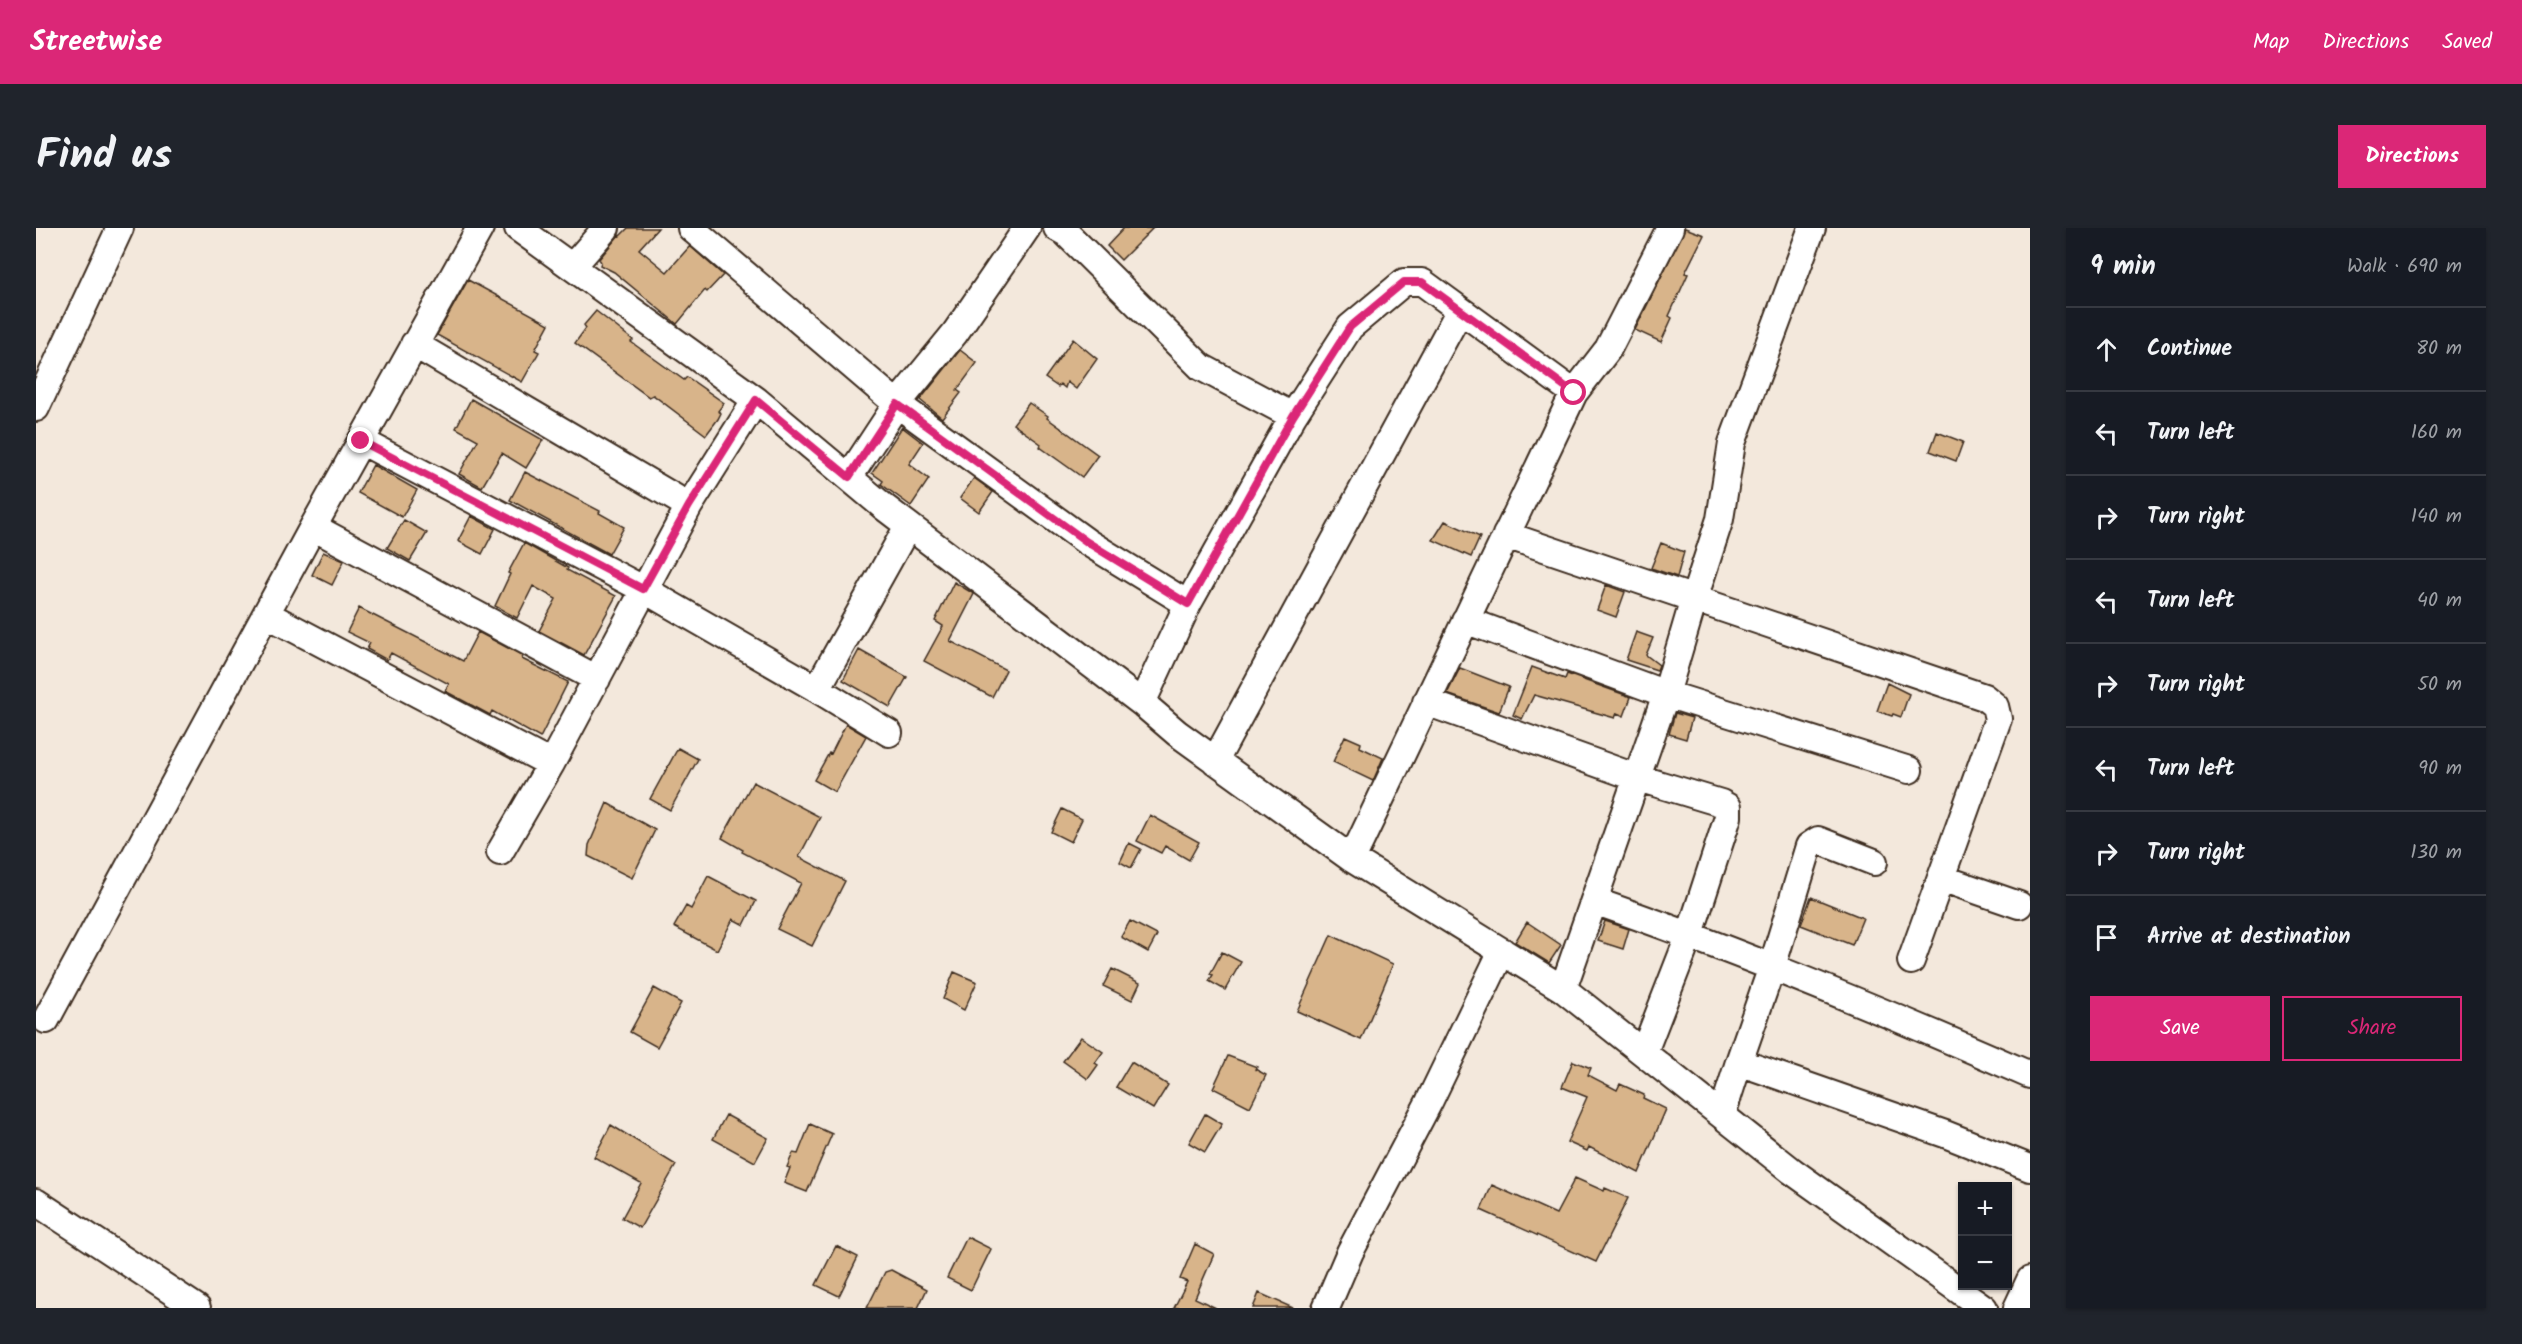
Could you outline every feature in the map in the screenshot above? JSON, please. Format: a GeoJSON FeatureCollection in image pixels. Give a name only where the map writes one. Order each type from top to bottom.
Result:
{"type":"FeatureCollection","features":[{"type":"Feature","properties":{"kind":"street"},"geometry":{"type":"LineString","coordinates":[[36,408],[120,228]]}},
{"type":"Feature","properties":{"kind":"street"},"geometry":{"type":"LineString","coordinates":[[45,1020],[313,527],[480,228]]}},
{"type":"Feature","properties":{"kind":"street"},"geometry":{"type":"LineString","coordinates":[[518,228],[756,400],[908,526],[1215,761],[1352,859],[1563,989],[1792,1171],[1984,1308]]}},
{"type":"Feature","properties":{"kind":"street"},"geometry":{"type":"LineString","coordinates":[[572,267],[606,228]]}},
{"type":"Feature","properties":{"kind":"street"},"geometry":{"type":"LineString","coordinates":[[691,228],[897,404],[1087,542],[1188,604]]}},
{"type":"Feature","properties":{"kind":"street"},"geometry":{"type":"LineString","coordinates":[[849,477],[897,404],[955,333],[1027,228]]}},
{"type":"Feature","properties":{"kind":"street"},"geometry":{"type":"LineString","coordinates":[[1057,228],[1066,233],[1201,367],[1293,416]]}},
{"type":"Feature","properties":{"kind":"street"},"geometry":{"type":"LineString","coordinates":[[1352,859],[1574,393],[1608,348],[1670,228]]}},
{"type":"Feature","properties":{"kind":"street"},"geometry":{"type":"LineString","coordinates":[[1563,989],[1666,694],[1720,519],[1732,443],[1812,228]]}},
{"type":"Feature","properties":{"kind":"street"},"geometry":{"type":"LineString","coordinates":[[1142,703],[1188,604],[1293,416],[1350,327],[1404,282],[1422,282],[1574,393]]}},
{"type":"Feature","properties":{"kind":"street"},"geometry":{"type":"LineString","coordinates":[[1215,761],[1460,310]]}},
{"type":"Feature","properties":{"kind":"street"},"geometry":{"type":"LineString","coordinates":[[414,344],[689,506]]}},
{"type":"Feature","properties":{"kind":"street"},"geometry":{"type":"LineString","coordinates":[[500,852],[551,764],[689,506],[756,400]]}},
{"type":"Feature","properties":{"kind":"street"},"geometry":{"type":"LineString","coordinates":[[361,441],[643,589],[889,733]]}},
{"type":"Feature","properties":{"kind":"street"},"geometry":{"type":"LineString","coordinates":[[817,689],[908,526]]}},
{"type":"Feature","properties":{"kind":"street"},"geometry":{"type":"LineString","coordinates":[[313,527],[597,679]]}},
{"type":"Feature","properties":{"kind":"street"},"geometry":{"type":"LineString","coordinates":[[1506,535],[1984,697],[1995,706],[1998,719],[1911,962]]}},
{"type":"Feature","properties":{"kind":"street"},"geometry":{"type":"LineString","coordinates":[[266,614],[551,764]]}},
{"type":"Feature","properties":{"kind":"street"},"geometry":{"type":"LineString","coordinates":[[1465,620],[1666,694],[1909,770]]}},
{"type":"Feature","properties":{"kind":"street"},"geometry":{"type":"LineString","coordinates":[[1426,702],[1638,778],[1728,807],[1728,817],[1690,934],[1644,1053]]}},
{"type":"Feature","properties":{"kind":"street"},"geometry":{"type":"LineString","coordinates":[[1722,1115],[1773,967],[1809,846],[1818,840],[1874,862]]}},
{"type":"Feature","properties":{"kind":"street"},"geometry":{"type":"LineString","coordinates":[[1941,878],[2019,905]]}},
{"type":"Feature","properties":{"kind":"street"},"geometry":{"type":"LineString","coordinates":[[1594,901],[1690,934],[1891,1014],[2030,1075]]}},
{"type":"Feature","properties":{"kind":"street"},"geometry":{"type":"LineString","coordinates":[[1326,1308],[1350,1252],[1429,1102],[1502,951]]}},
{"type":"Feature","properties":{"kind":"street"},"geometry":{"type":"LineString","coordinates":[[1739,1062],[1945,1134],[2030,1168]]}},
{"type":"Feature","properties":{"kind":"street"},"geometry":{"type":"LineString","coordinates":[[36,1202],[197,1308]]}},
{"type":"Feature","properties":{"kind":"street"},"geometry":{"type":"LineString","coordinates":[[2017,1308],[2030,1280]]}},
{"type":"Feature","properties":{"kind":"building"},"geometry":{"type":"Polygon","coordinates":[[[628,228],[658,228],[639,249],[667,272],[690,246],[723,275],[707,292],[705,290],[677,324],[614,272],[600,265],[599,259],[628,228]]]}},
{"type":"Feature","properties":{"kind":"building"},"geometry":{"type":"Polygon","coordinates":[[[1124,228],[1153,228],[1121,260],[1107,246],[1124,228]]]}},
{"type":"Feature","properties":{"kind":"building"},"geometry":{"type":"Polygon","coordinates":[[[1685,228],[1704,235],[1685,273],[1688,274],[1669,316],[1672,318],[1661,342],[1635,330],[1685,228]]]}},
{"type":"Feature","properties":{"kind":"building"},"geometry":{"type":"Polygon","coordinates":[[[468,280],[549,324],[535,350],[539,352],[522,382],[437,335],[468,280]]]}},
{"type":"Feature","properties":{"kind":"building"},"geometry":{"type":"Polygon","coordinates":[[[596,311],[633,340],[631,342],[684,380],[687,377],[724,403],[718,411],[721,413],[718,419],[706,435],[653,395],[649,397],[575,343],[586,328],[584,325],[596,311]]]}},
{"type":"Feature","properties":{"kind":"building"},"geometry":{"type":"Polygon","coordinates":[[[1073,339],[1097,359],[1076,389],[1067,382],[1065,388],[1060,384],[1058,387],[1045,378],[1073,339]]]}},
{"type":"Feature","properties":{"kind":"building"},"geometry":{"type":"Polygon","coordinates":[[[960,350],[977,363],[957,390],[961,393],[942,418],[920,400],[960,350]]]}},
{"type":"Feature","properties":{"kind":"building"},"geometry":{"type":"Polygon","coordinates":[[[471,399],[543,440],[526,468],[502,453],[482,487],[459,474],[478,440],[456,428],[471,399]]]}},
{"type":"Feature","properties":{"kind":"building"},"geometry":{"type":"Polygon","coordinates":[[[1029,403],[1098,455],[1082,477],[1013,424],[1029,403]]]}},
{"type":"Feature","properties":{"kind":"building"},"geometry":{"type":"Polygon","coordinates":[[[902,427],[923,443],[909,464],[929,479],[911,506],[881,484],[883,481],[872,473],[902,427]]]}},
{"type":"Feature","properties":{"kind":"building"},"geometry":{"type":"Polygon","coordinates":[[[1937,432],[1963,442],[1956,461],[1930,451],[1937,432]]]}},
{"type":"Feature","properties":{"kind":"building"},"geometry":{"type":"Polygon","coordinates":[[[373,465],[417,490],[402,517],[358,493],[373,465]]]}},
{"type":"Feature","properties":{"kind":"building"},"geometry":{"type":"Polygon","coordinates":[[[525,472],[600,511],[599,513],[624,527],[609,554],[510,500],[525,472]]]}},
{"type":"Feature","properties":{"kind":"building"},"geometry":{"type":"Polygon","coordinates":[[[974,478],[993,492],[979,512],[960,498],[974,478]]]}},
{"type":"Feature","properties":{"kind":"building"},"geometry":{"type":"Polygon","coordinates":[[[471,516],[495,529],[482,554],[458,541],[471,516]]]}},
{"type":"Feature","properties":{"kind":"building"},"geometry":{"type":"Polygon","coordinates":[[[404,520],[427,533],[410,561],[387,548],[404,520]]]}},
{"type":"Feature","properties":{"kind":"building"},"geometry":{"type":"Polygon","coordinates":[[[1445,521],[1480,537],[1471,557],[1433,540],[1445,521]]]}},
{"type":"Feature","properties":{"kind":"building"},"geometry":{"type":"Polygon","coordinates":[[[524,543],[568,568],[567,570],[616,596],[584,655],[539,631],[556,599],[533,586],[517,618],[495,606],[510,574],[508,573],[524,543]]]}},
{"type":"Feature","properties":{"kind":"building"},"geometry":{"type":"Polygon","coordinates":[[[1661,543],[1684,552],[1677,577],[1651,568],[1661,543]]]}},
{"type":"Feature","properties":{"kind":"building"},"geometry":{"type":"Polygon","coordinates":[[[323,552],[344,561],[332,585],[312,575],[323,552]]]}},
{"type":"Feature","properties":{"kind":"building"},"geometry":{"type":"Polygon","coordinates":[[[954,582],[974,594],[950,641],[1006,670],[992,697],[924,661],[943,626],[935,621],[954,582]]]}},
{"type":"Feature","properties":{"kind":"building"},"geometry":{"type":"Polygon","coordinates":[[[1606,585],[1625,592],[1616,617],[1597,610],[1606,585]]]}},
{"type":"Feature","properties":{"kind":"building"},"geometry":{"type":"Polygon","coordinates":[[[359,608],[463,661],[478,632],[523,656],[522,659],[568,682],[540,738],[492,711],[490,715],[445,691],[449,684],[391,653],[387,660],[367,649],[370,643],[347,632],[359,608]]]}},
{"type":"Feature","properties":{"kind":"building"},"geometry":{"type":"Polygon","coordinates":[[[1636,632],[1653,638],[1646,655],[1659,665],[1657,670],[1626,660],[1636,632]]]}},
{"type":"Feature","properties":{"kind":"building"},"geometry":{"type":"Polygon","coordinates":[[[859,650],[907,677],[890,707],[843,680],[859,650]]]}},
{"type":"Feature","properties":{"kind":"building"},"geometry":{"type":"Polygon","coordinates":[[[1532,667],[1565,679],[1567,674],[1631,697],[1624,716],[1617,713],[1615,718],[1534,695],[1522,719],[1513,715],[1532,667]]]}},
{"type":"Feature","properties":{"kind":"building"},"geometry":{"type":"Polygon","coordinates":[[[1460,668],[1509,687],[1499,712],[1447,694],[1460,668]]]}},
{"type":"Feature","properties":{"kind":"building"},"geometry":{"type":"Polygon","coordinates":[[[1887,683],[1909,694],[1901,717],[1877,711],[1887,683]]]}},
{"type":"Feature","properties":{"kind":"building"},"geometry":{"type":"Polygon","coordinates":[[[1675,713],[1692,718],[1686,739],[1669,734],[1675,713]]]}},
{"type":"Feature","properties":{"kind":"building"},"geometry":{"type":"Polygon","coordinates":[[[846,724],[866,736],[835,792],[814,780],[829,753],[831,754],[846,724]]]}},
{"type":"Feature","properties":{"kind":"building"},"geometry":{"type":"Polygon","coordinates":[[[1345,736],[1361,743],[1360,747],[1383,758],[1373,781],[1333,762],[1345,736]]]}},
{"type":"Feature","properties":{"kind":"building"},"geometry":{"type":"Polygon","coordinates":[[[678,748],[698,759],[670,810],[650,799],[678,748]]]}},
{"type":"Feature","properties":{"kind":"building"},"geometry":{"type":"Polygon","coordinates":[[[753,782],[820,817],[799,857],[845,881],[812,946],[777,929],[801,883],[742,852],[743,850],[722,838],[753,782]]]}},
{"type":"Feature","properties":{"kind":"building"},"geometry":{"type":"Polygon","coordinates":[[[607,803],[655,830],[632,878],[588,856],[589,845],[607,803]]]}},
{"type":"Feature","properties":{"kind":"building"},"geometry":{"type":"Polygon","coordinates":[[[1062,809],[1082,819],[1071,842],[1051,832],[1062,809]]]}},
{"type":"Feature","properties":{"kind":"building"},"geometry":{"type":"Polygon","coordinates":[[[1150,815],[1199,842],[1189,860],[1165,846],[1161,853],[1137,841],[1150,815]]]}},
{"type":"Feature","properties":{"kind":"building"},"geometry":{"type":"Polygon","coordinates":[[[1129,843],[1141,849],[1131,868],[1120,862],[1129,843]]]}},
{"type":"Feature","properties":{"kind":"building"},"geometry":{"type":"Polygon","coordinates":[[[708,876],[756,901],[744,925],[733,919],[717,950],[674,927],[686,906],[691,909],[708,876]]]}},
{"type":"Feature","properties":{"kind":"building"},"geometry":{"type":"Polygon","coordinates":[[[1811,897],[1863,918],[1852,945],[1801,925],[1811,897]]]}},
{"type":"Feature","properties":{"kind":"building"},"geometry":{"type":"Polygon","coordinates":[[[1130,921],[1157,935],[1148,952],[1121,937],[1130,921]]]}},
{"type":"Feature","properties":{"kind":"building"},"geometry":{"type":"Polygon","coordinates":[[[1605,921],[1629,929],[1623,949],[1598,941],[1605,921]]]}},
{"type":"Feature","properties":{"kind":"building"},"geometry":{"type":"Polygon","coordinates":[[[1527,922],[1561,945],[1549,963],[1515,942],[1527,922]]]}},
{"type":"Feature","properties":{"kind":"building"},"geometry":{"type":"Polygon","coordinates":[[[1331,935],[1393,964],[1361,1040],[1297,1011],[1331,935]]]}},
{"type":"Feature","properties":{"kind":"building"},"geometry":{"type":"Polygon","coordinates":[[[1222,952],[1241,962],[1225,990],[1209,981],[1213,975],[1210,974],[1222,952]]]}},
{"type":"Feature","properties":{"kind":"building"},"geometry":{"type":"Polygon","coordinates":[[[1112,969],[1140,983],[1132,1000],[1103,986],[1112,969]]]}},
{"type":"Feature","properties":{"kind":"building"},"geometry":{"type":"Polygon","coordinates":[[[954,972],[977,982],[964,1010],[943,999],[954,972]]]}},
{"type":"Feature","properties":{"kind":"building"},"geometry":{"type":"Polygon","coordinates":[[[654,988],[681,1003],[657,1047],[630,1032],[654,988]]]}},
{"type":"Feature","properties":{"kind":"building"},"geometry":{"type":"Polygon","coordinates":[[[1081,1037],[1103,1052],[1095,1063],[1098,1065],[1088,1079],[1063,1061],[1081,1037]]]}},
{"type":"Feature","properties":{"kind":"building"},"geometry":{"type":"Polygon","coordinates":[[[1228,1056],[1257,1067],[1255,1069],[1266,1075],[1250,1107],[1213,1088],[1228,1056]]]}},
{"type":"Feature","properties":{"kind":"building"},"geometry":{"type":"Polygon","coordinates":[[[1573,1061],[1591,1068],[1588,1075],[1617,1090],[1620,1084],[1666,1109],[1639,1173],[1589,1147],[1587,1151],[1567,1142],[1587,1097],[1562,1087],[1573,1061]]]}},
{"type":"Feature","properties":{"kind":"building"},"geometry":{"type":"Polygon","coordinates":[[[1131,1062],[1168,1085],[1153,1109],[1116,1087],[1131,1062]]]}},
{"type":"Feature","properties":{"kind":"building"},"geometry":{"type":"Polygon","coordinates":[[[1205,1114],[1222,1124],[1205,1152],[1189,1143],[1205,1114]]]}},
{"type":"Feature","properties":{"kind":"building"},"geometry":{"type":"Polygon","coordinates":[[[726,1115],[768,1138],[755,1162],[713,1139],[726,1115]]]}},
{"type":"Feature","properties":{"kind":"building"},"geometry":{"type":"Polygon","coordinates":[[[810,1124],[832,1134],[807,1192],[784,1183],[793,1153],[798,1154],[810,1124]]]}},
{"type":"Feature","properties":{"kind":"building"},"geometry":{"type":"Polygon","coordinates":[[[611,1125],[676,1165],[640,1228],[622,1218],[641,1183],[594,1157],[611,1125]]]}},
{"type":"Feature","properties":{"kind":"building"},"geometry":{"type":"Polygon","coordinates":[[[1575,1178],[1604,1191],[1605,1188],[1628,1198],[1596,1262],[1481,1210],[1492,1185],[1556,1214],[1575,1178]]]}},
{"type":"Feature","properties":{"kind":"building"},"geometry":{"type":"Polygon","coordinates":[[[967,1237],[991,1249],[971,1290],[947,1278],[967,1237]]]}},
{"type":"Feature","properties":{"kind":"building"},"geometry":{"type":"Polygon","coordinates":[[[1195,1244],[1214,1254],[1195,1298],[1216,1308],[1174,1308],[1187,1282],[1180,1279],[1195,1244]]]}},
{"type":"Feature","properties":{"kind":"building"},"geometry":{"type":"Polygon","coordinates":[[[836,1246],[858,1257],[839,1296],[816,1285],[836,1246]]]}},
{"type":"Feature","properties":{"kind":"building"},"geometry":{"type":"Polygon","coordinates":[[[891,1270],[927,1289],[918,1308],[867,1308],[885,1272],[891,1270]]]}},
{"type":"Feature","properties":{"kind":"building"},"geometry":{"type":"Polygon","coordinates":[[[1259,1293],[1293,1308],[1253,1308],[1259,1293]]]}},
{"type":"Feature","properties":{"kind":"route"},"geometry":{"type":"LineString","coordinates":[[361,441],[643,589],[689,506],[756,400],[849,477],[897,404],[1087,542],[1188,604],[1293,416],[1350,327],[1404,282],[1422,282],[1574,393]]}}]}
